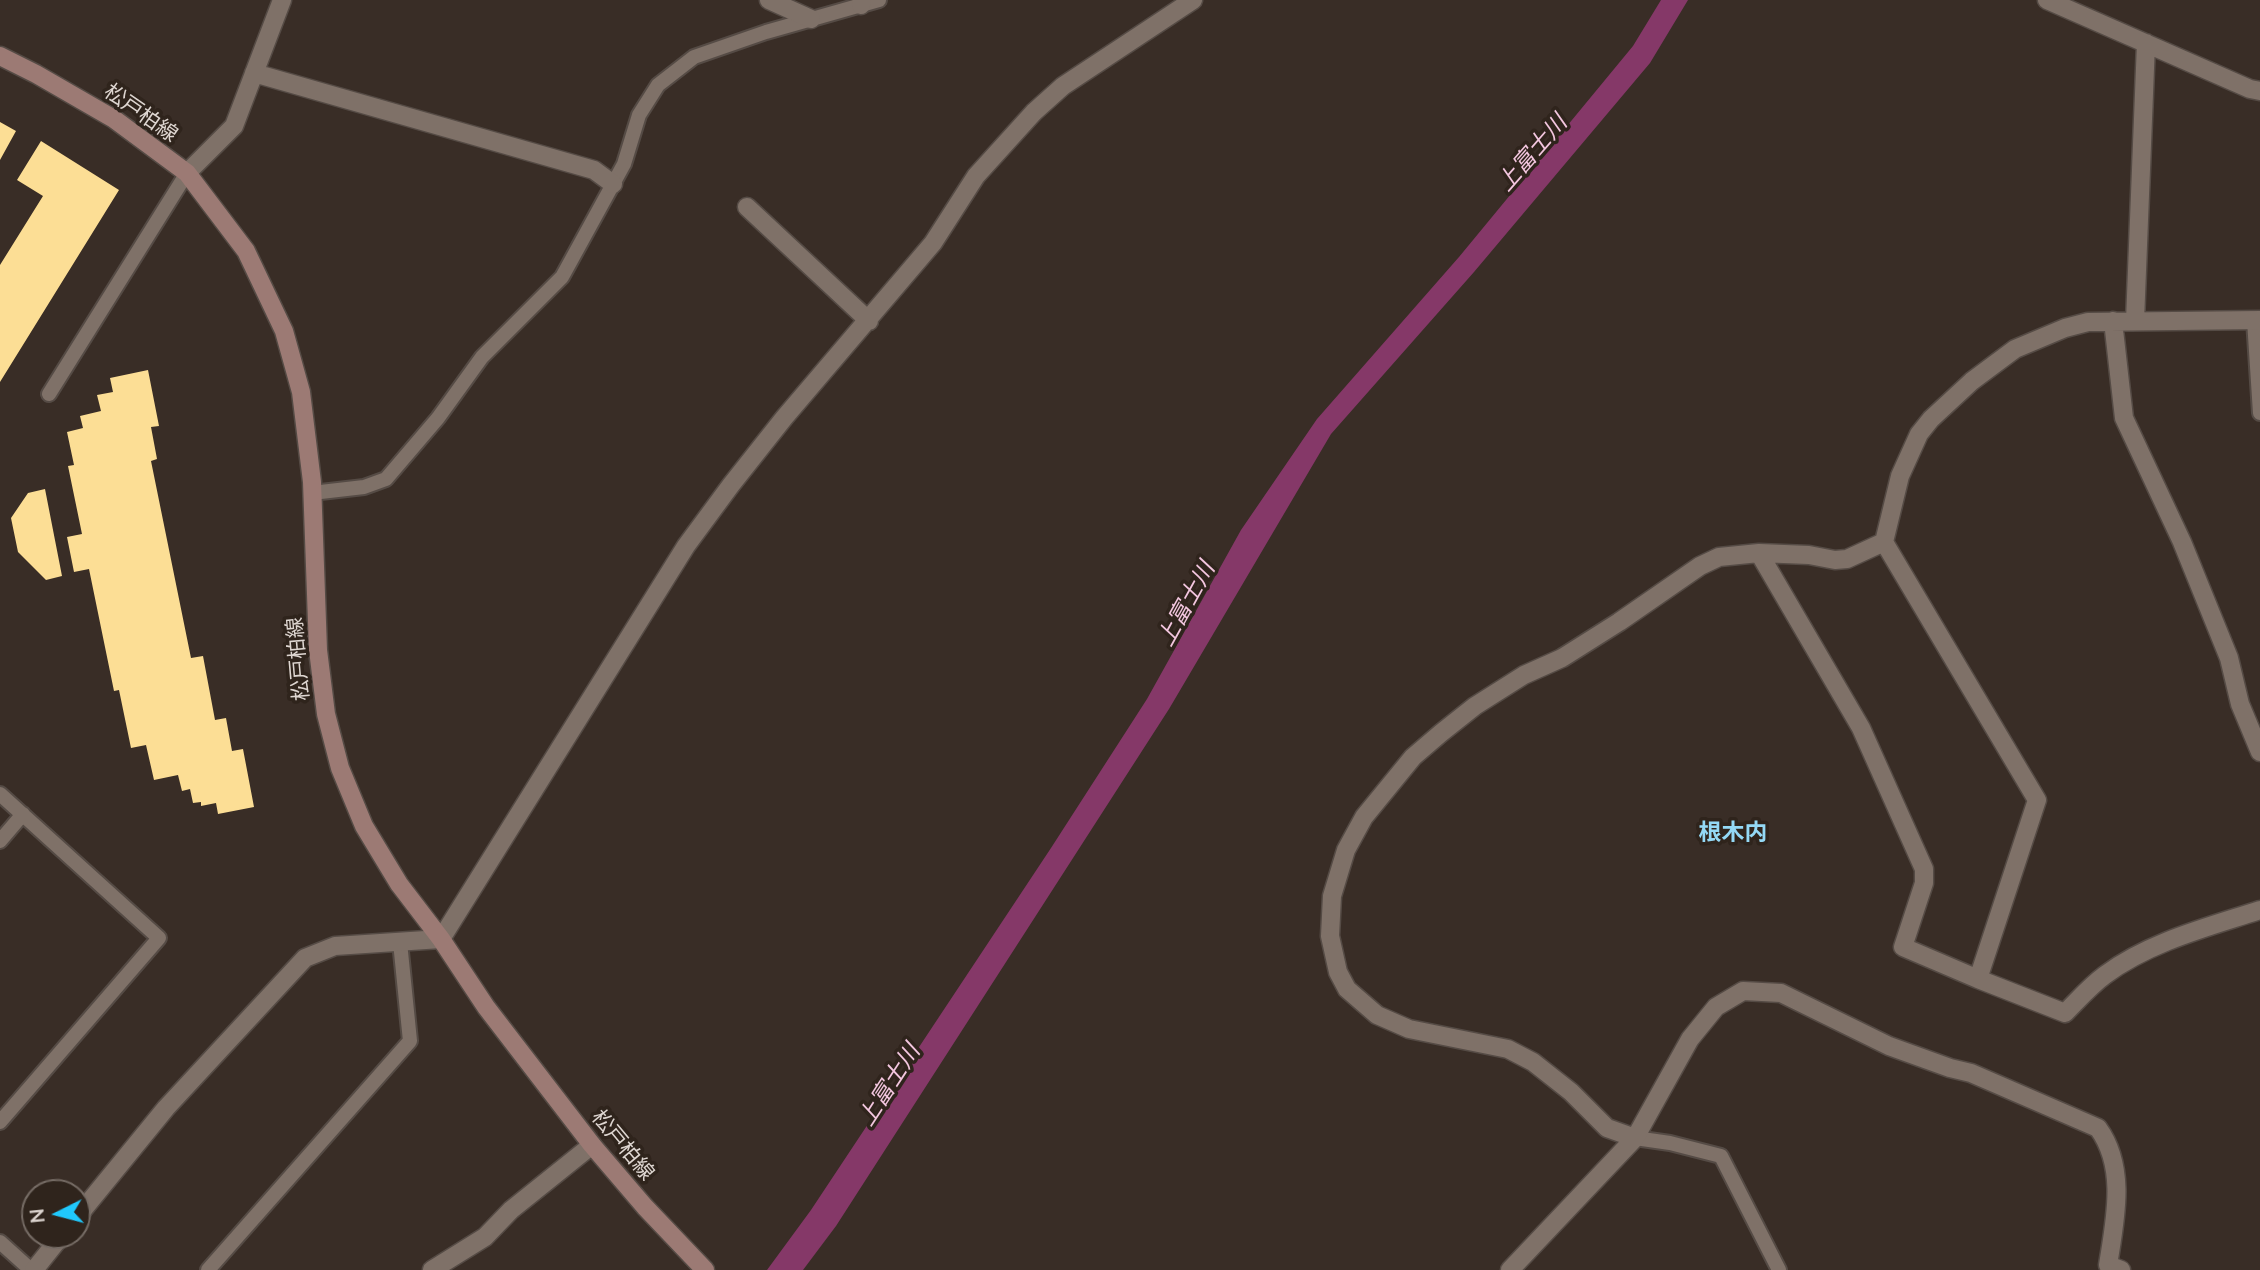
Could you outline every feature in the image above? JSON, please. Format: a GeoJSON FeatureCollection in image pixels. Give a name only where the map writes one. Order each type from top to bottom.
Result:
{"type":"FeatureCollection","features":[{"type":"Feature","properties":{"kind":"main road","name":"松戸柏線"},"geometry":{"type":"LineString","coordinates":[[0,56],[114,119],[187,173],[246,251],[284,331],[301,392],[312,493],[318,650],[326,714],[340,768],[364,825],[399,884],[441,939],[486,1007],[592,1145],[645,1207],[705,1270]]}},
{"type":"Feature","properties":{"kind":"street"},"geometry":{"type":"LineString","coordinates":[[187,173],[234,126],[282,0]]}},
{"type":"Feature","properties":{"kind":"street"},"geometry":{"type":"LineString","coordinates":[[769,0],[811,19]]}},
{"type":"Feature","properties":{"kind":"street"},"geometry":{"type":"LineString","coordinates":[[91,1200],[166,1108],[305,958],[335,946],[441,939],[686,546],[777,428],[933,243],[976,176],[1034,112],[1063,86],[1193,0]]}},
{"type":"Feature","properties":{"kind":"street"},"geometry":{"type":"LineString","coordinates":[[2047,0],[2260,91]]}},
{"type":"Feature","properties":{"kind":"street"},"geometry":{"type":"LineString","coordinates":[[2135,321],[2146,43]]}},
{"type":"Feature","properties":{"kind":"street"},"geometry":{"type":"LineString","coordinates":[[254,73],[594,170],[613,184]]}},
{"type":"Feature","properties":{"kind":"street"},"geometry":{"type":"LineString","coordinates":[[747,206],[869,321]]}},
{"type":"Feature","properties":{"kind":"street"},"geometry":{"type":"LineString","coordinates":[[1978,979],[2037,800],[1884,542],[1900,476],[1919,434],[1931,419],[1972,381],[2015,349],[2065,328],[2088,322],[2257,320]]}},
{"type":"Feature","properties":{"kind":"street"},"geometry":{"type":"LineString","coordinates":[[2113,321],[2124,418],[2182,542],[2229,658],[2240,704],[2260,752]]}},
{"type":"Feature","properties":{"kind":"street"},"geometry":{"type":"LineString","coordinates":[[1635,1138],[1607,1128],[1570,1092],[1533,1062],[1508,1049],[1409,1029],[1377,1015],[1347,989],[1338,972],[1331,936],[1332,896],[1346,850],[1364,817],[1413,757],[1441,733],[1475,706],[1524,675],[1562,658],[1596,637],[1700,566],[1719,557],[1759,553],[1847,559],[1884,542]]}},
{"type":"Feature","properties":{"kind":"street"},"geometry":{"type":"LineString","coordinates":[[1759,553],[1861,728],[1924,869],[1924,883],[1903,947],[2064,1013],[2105,975],[2146,952],[2187,934],[2260,910]]}},
{"type":"Feature","properties":{"kind":"street"},"geometry":{"type":"LineString","coordinates":[[1510,1270],[1635,1138],[1690,1039],[1716,1007],[1743,991],[1782,993],[1889,1046],[1971,1073],[2098,1128],[2108,1142],[2113,1156],[2117,1205],[2108,1265],[2121,1270]]}},
{"type":"Feature","properties":{"kind":"street"},"geometry":{"type":"LineString","coordinates":[[432,1270],[485,1237],[511,1210],[592,1145]]}},
{"type":"Feature","properties":{"kind":"street"},"geometry":{"type":"LineString","coordinates":[[33,1270],[50,1249]]}},
{"type":"Feature","properties":{"kind":"lane"},"geometry":{"type":"LineString","coordinates":[[312,493],[364,487],[386,479],[438,418],[482,357],[562,277],[624,164],[639,116],[658,85],[694,57],[867,2]]}},
{"type":"Feature","properties":{"kind":"lane"},"geometry":{"type":"LineString","coordinates":[[49,394],[187,173]]}},
{"type":"Feature","properties":{"kind":"lane"},"geometry":{"type":"LineString","coordinates":[[2257,320],[2260,413]]}},
{"type":"Feature","properties":{"kind":"lane"},"geometry":{"type":"LineString","coordinates":[[0,794],[159,938],[0,1122]]}},
{"type":"Feature","properties":{"kind":"lane"},"geometry":{"type":"LineString","coordinates":[[0,841],[23,814]]}},
{"type":"Feature","properties":{"kind":"lane"},"geometry":{"type":"LineString","coordinates":[[208,1270],[410,1041],[400,942]]}},
{"type":"Feature","properties":{"kind":"lane"},"geometry":{"type":"LineString","coordinates":[[1635,1138],[1670,1143],[1721,1156],[1779,1270]]}},
{"type":"Feature","properties":{"kind":"lane"},"geometry":{"type":"LineString","coordinates":[[0,1242],[33,1270]]}},
{"type":"Feature","properties":{"kind":"shaded area"},"geometry":{"type":"Polygon","coordinates":[[[1661,0],[1688,0],[1650,63],[1474,272],[1331,434],[1169,709],[836,1226],[803,1270],[767,1270],[811,1210],[1051,848],[1147,699],[1241,530],[1317,419],[1459,257],[1633,46],[1661,0]]]}},
{"type":"Feature","properties":{"kind":"building"},"geometry":{"type":"Polygon","coordinates":[[[0,122],[16,131],[0,160],[0,122]]]}},
{"type":"Feature","properties":{"kind":"building"},"geometry":{"type":"Polygon","coordinates":[[[41,141],[119,190],[0,382],[0,265],[43,196],[17,180],[41,141]]]}},
{"type":"Feature","properties":{"kind":"building"},"geometry":{"type":"Polygon","coordinates":[[[148,370],[159,426],[151,427],[157,459],[151,461],[191,658],[203,656],[215,720],[226,718],[232,751],[243,749],[254,807],[218,814],[216,803],[201,806],[201,802],[193,803],[190,789],[182,791],[178,775],[154,780],[146,745],[131,748],[119,690],[114,691],[89,569],[74,572],[67,537],[82,534],[68,466],[74,465],[67,432],[83,428],[80,416],[101,411],[97,395],[113,392],[110,378],[148,370]]]}},
{"type":"Feature","properties":{"kind":"building"},"geometry":{"type":"Polygon","coordinates":[[[45,489],[62,576],[46,580],[18,552],[11,518],[28,493],[45,489]]]}},
{"type":"Feature","properties":{"kind":"district","name":"根木内"},"geometry":{"type":"Point","coordinates":[1733,833]}},
{"type":"Feature","properties":{"kind":"water label","name":"上富士川"},"geometry":{"type":"Point","coordinates":[1532,153]}},
{"type":"Feature","properties":{"kind":"water label","name":"上富士川"},"geometry":{"type":"Point","coordinates":[1186,604]}},
{"type":"Feature","properties":{"kind":"water label","name":"上富士川"},"geometry":{"type":"Point","coordinates":[889,1085]}}]}
